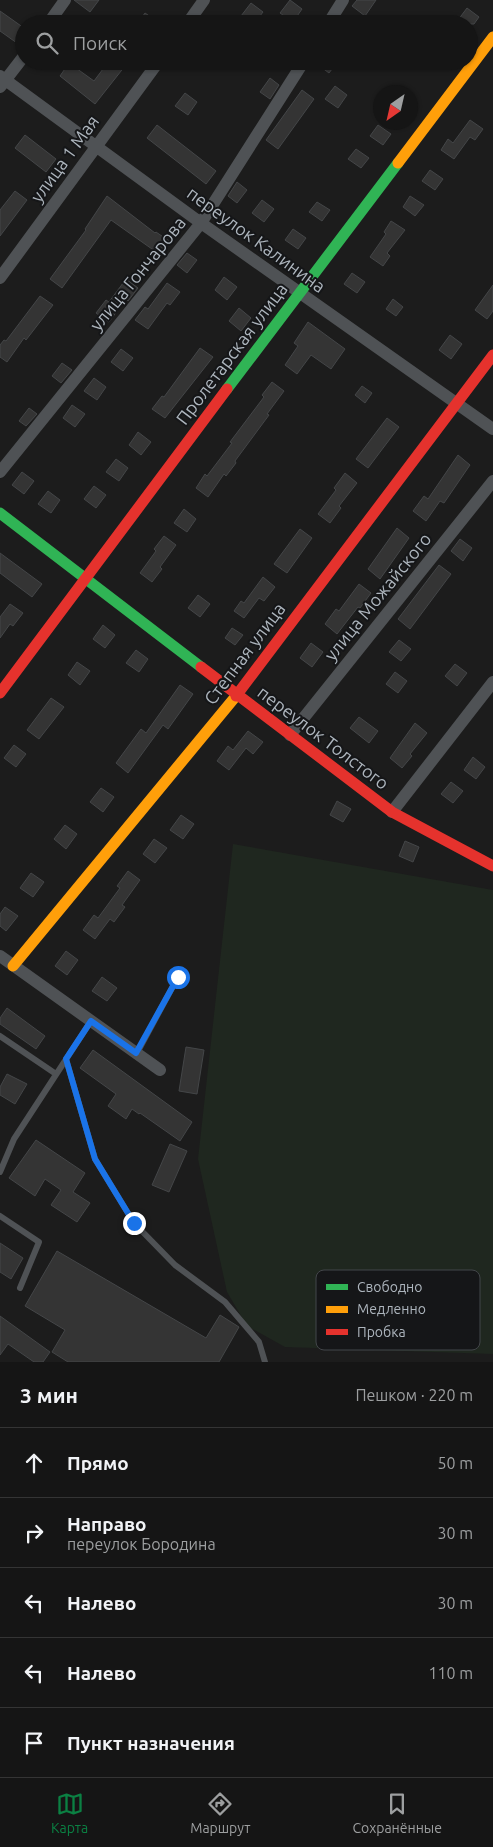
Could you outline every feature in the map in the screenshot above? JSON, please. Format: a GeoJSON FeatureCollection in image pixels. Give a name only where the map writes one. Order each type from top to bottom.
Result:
{"type":"FeatureCollection","features":[{"type":"Feature","properties":{"kind":"street"},"geometry":{"type":"LineString","coordinates":[[55,15],[66,0]]}},
{"type":"Feature","properties":{"kind":"street"},"geometry":{"type":"LineString","coordinates":[[193,15],[204,0]]}},
{"type":"Feature","properties":{"kind":"street"},"geometry":{"type":"LineString","coordinates":[[333,15],[342,0]]}},
{"type":"Feature","properties":{"kind":"street","name":"Пролетарская улица"},"geometry":{"type":"LineString","coordinates":[[478,57],[493,37]]}},
{"type":"Feature","properties":{"kind":"street"},"geometry":{"type":"LineString","coordinates":[[2,81],[15,66]]}},
{"type":"Feature","properties":{"kind":"street","name":"улица 1 Мая"},"geometry":{"type":"LineString","coordinates":[[0,278],[152,70]]}},
{"type":"Feature","properties":{"kind":"street","name":"улица Гончарова"},"geometry":{"type":"LineString","coordinates":[[0,472],[201,224],[298,70]]}},
{"type":"Feature","properties":{"kind":"street","name":"Пролетарская улица"},"geometry":{"type":"LineString","coordinates":[[0,693],[468,70]]}},
{"type":"Feature","properties":{"kind":"street","name":"переулок Калинина"},"geometry":{"type":"LineString","coordinates":[[2,81],[96,146],[201,224],[493,429]]}},
{"type":"Feature","properties":{"kind":"street","name":"Степная улица"},"geometry":{"type":"LineString","coordinates":[[14,966],[237,694],[493,355]]}},
{"type":"Feature","properties":{"kind":"street","name":"улица Можайского"},"geometry":{"type":"LineString","coordinates":[[290,735],[493,481]]}},
{"type":"Feature","properties":{"kind":"street","name":"переулок Толстого"},"geometry":{"type":"LineString","coordinates":[[0,513],[392,812],[493,866]]}},
{"type":"Feature","properties":{"kind":"street"},"geometry":{"type":"LineString","coordinates":[[392,812],[493,682]]}},
{"type":"Feature","properties":{"kind":"street"},"geometry":{"type":"LineString","coordinates":[[0,956],[160,1070]]}},
{"type":"Feature","properties":{"kind":"lane"},"geometry":{"type":"LineString","coordinates":[[136,1053],[178,977]]}},
{"type":"Feature","properties":{"kind":"lane"},"geometry":{"type":"LineString","coordinates":[[0,1172],[14,1139],[91,1021]]}},
{"type":"Feature","properties":{"kind":"lane"},"geometry":{"type":"LineString","coordinates":[[0,1036],[56,1074]]}},
{"type":"Feature","properties":{"kind":"lane"},"geometry":{"type":"LineString","coordinates":[[66,1059],[95,1159],[134,1223],[175,1265],[225,1302],[259,1342],[265,1362]]}},
{"type":"Feature","properties":{"kind":"lane"},"geometry":{"type":"LineString","coordinates":[[0,1216],[39,1242],[20,1288]]}},
{"type":"Feature","properties":{"kind":"shaded area"},"geometry":{"type":"Polygon","coordinates":[[[233,844],[493,890],[493,1354],[374,1350],[480,1350],[480,1270],[316,1270],[316,1348],[285,1347],[247,1326],[227,1292],[198,1159],[233,844]]]}},
{"type":"Feature","properties":{"kind":"building"},"geometry":{"type":"Polygon","coordinates":[[[74,0],[99,0],[90,12],[74,0]]]}},
{"type":"Feature","properties":{"kind":"building"},"geometry":{"type":"Polygon","coordinates":[[[290,0],[302,9],[298,15],[283,15],[280,13],[290,0]]]}},
{"type":"Feature","properties":{"kind":"building"},"geometry":{"type":"Polygon","coordinates":[[[357,0],[376,0],[366,15],[352,6],[357,0]]]}},
{"type":"Feature","properties":{"kind":"building"},"geometry":{"type":"Polygon","coordinates":[[[251,3],[263,12],[261,15],[242,15],[251,3]]]}},
{"type":"Feature","properties":{"kind":"building"},"geometry":{"type":"Polygon","coordinates":[[[467,8],[476,15],[462,15],[467,8]]]}},
{"type":"Feature","properties":{"kind":"building"},"geometry":{"type":"Polygon","coordinates":[[[0,11],[15,22],[15,42],[0,31],[0,11]]]}},
{"type":"Feature","properties":{"kind":"building"},"geometry":{"type":"Polygon","coordinates":[[[64,70],[79,70],[94,81],[102,70],[122,70],[95,104],[60,76],[64,70]]]}},
{"type":"Feature","properties":{"kind":"building"},"geometry":{"type":"Polygon","coordinates":[[[270,78],[279,85],[270,99],[260,92],[270,78]]]}},
{"type":"Feature","properties":{"kind":"building"},"geometry":{"type":"Polygon","coordinates":[[[335,86],[347,95],[338,108],[325,99],[335,86]]]}},
{"type":"Feature","properties":{"kind":"building"},"geometry":{"type":"Polygon","coordinates":[[[302,90],[314,99],[278,149],[266,140],[302,90]]]}},
{"type":"Feature","properties":{"kind":"building"},"geometry":{"type":"Polygon","coordinates":[[[185,93],[197,102],[188,115],[175,106],[185,93]]]}},
{"type":"Feature","properties":{"kind":"building"},"geometry":{"type":"Polygon","coordinates":[[[470,120],[483,129],[475,140],[470,137],[454,159],[441,150],[448,139],[453,143],[470,120]]]}},
{"type":"Feature","properties":{"kind":"building"},"geometry":{"type":"Polygon","coordinates":[[[157,125],[216,171],[206,184],[147,138],[157,125]]]}},
{"type":"Feature","properties":{"kind":"building"},"geometry":{"type":"Polygon","coordinates":[[[374,130],[385,130],[391,134],[383,145],[370,136],[374,130]]]}},
{"type":"Feature","properties":{"kind":"building"},"geometry":{"type":"Polygon","coordinates":[[[25,135],[56,159],[46,172],[15,148],[25,135]]]}},
{"type":"Feature","properties":{"kind":"building"},"geometry":{"type":"Polygon","coordinates":[[[356,149],[369,158],[361,168],[348,159],[356,149]]]}},
{"type":"Feature","properties":{"kind":"building"},"geometry":{"type":"Polygon","coordinates":[[[430,170],[443,179],[435,190],[422,181],[430,170]]]}},
{"type":"Feature","properties":{"kind":"building"},"geometry":{"type":"Polygon","coordinates":[[[237,182],[247,190],[237,203],[228,196],[237,182]]]}},
{"type":"Feature","properties":{"kind":"building"},"geometry":{"type":"Polygon","coordinates":[[[15,191],[27,200],[0,236],[0,210],[15,191]]]}},
{"type":"Feature","properties":{"kind":"building"},"geometry":{"type":"Polygon","coordinates":[[[107,196],[155,233],[169,241],[159,254],[111,220],[62,288],[50,279],[86,230],[107,196]]]}},
{"type":"Feature","properties":{"kind":"building"},"geometry":{"type":"Polygon","coordinates":[[[410,196],[424,205],[415,216],[403,207],[410,196]]]}},
{"type":"Feature","properties":{"kind":"building"},"geometry":{"type":"Polygon","coordinates":[[[262,200],[274,209],[264,222],[252,213],[262,200]]]}},
{"type":"Feature","properties":{"kind":"building"},"geometry":{"type":"Polygon","coordinates":[[[317,202],[330,210],[322,221],[309,212],[317,202]]]}},
{"type":"Feature","properties":{"kind":"building"},"geometry":{"type":"Polygon","coordinates":[[[391,221],[405,230],[387,253],[390,256],[383,266],[370,257],[386,234],[384,232],[391,221]]]}},
{"type":"Feature","properties":{"kind":"building"},"geometry":{"type":"Polygon","coordinates":[[[293,229],[306,238],[298,249],[285,240],[293,229]]]}},
{"type":"Feature","properties":{"kind":"building"},"geometry":{"type":"Polygon","coordinates":[[[187,253],[197,260],[187,273],[177,265],[187,253]]]}},
{"type":"Feature","properties":{"kind":"building"},"geometry":{"type":"Polygon","coordinates":[[[352,273],[365,282],[357,293],[344,284],[352,273]]]}},
{"type":"Feature","properties":{"kind":"building"},"geometry":{"type":"Polygon","coordinates":[[[224,277],[237,287],[227,300],[215,290],[224,277]]]}},
{"type":"Feature","properties":{"kind":"building"},"geometry":{"type":"Polygon","coordinates":[[[126,279],[138,288],[128,301],[126,299],[109,322],[96,313],[106,300],[109,302],[126,279]]]}},
{"type":"Feature","properties":{"kind":"building"},"geometry":{"type":"Polygon","coordinates":[[[167,283],[180,292],[170,305],[167,303],[148,329],[135,320],[145,307],[148,309],[167,283]]]}},
{"type":"Feature","properties":{"kind":"building"},"geometry":{"type":"Polygon","coordinates":[[[493,285],[493,311],[487,319],[475,310],[493,285]]]}},
{"type":"Feature","properties":{"kind":"building"},"geometry":{"type":"Polygon","coordinates":[[[40,296],[53,305],[26,340],[24,338],[7,362],[0,357],[0,345],[4,340],[6,341],[40,296]]]}},
{"type":"Feature","properties":{"kind":"building"},"geometry":{"type":"Polygon","coordinates":[[[393,299],[403,307],[396,316],[386,309],[393,299]]]}},
{"type":"Feature","properties":{"kind":"building"},"geometry":{"type":"Polygon","coordinates":[[[239,308],[251,318],[241,331],[229,321],[239,308]]]}},
{"type":"Feature","properties":{"kind":"building"},"geometry":{"type":"Polygon","coordinates":[[[308,322],[345,349],[331,369],[311,355],[297,374],[285,365],[298,346],[294,343],[308,322]]]}},
{"type":"Feature","properties":{"kind":"building"},"geometry":{"type":"Polygon","coordinates":[[[450,335],[462,344],[451,359],[439,350],[450,335]]]}},
{"type":"Feature","properties":{"kind":"building"},"geometry":{"type":"Polygon","coordinates":[[[200,348],[213,357],[165,418],[152,409],[162,396],[164,397],[200,348]]]}},
{"type":"Feature","properties":{"kind":"building"},"geometry":{"type":"Polygon","coordinates":[[[121,349],[133,358],[123,371],[111,362],[121,349]]]}},
{"type":"Feature","properties":{"kind":"building"},"geometry":{"type":"Polygon","coordinates":[[[62,363],[72,370],[61,383],[52,376],[62,363]]]}},
{"type":"Feature","properties":{"kind":"building"},"geometry":{"type":"Polygon","coordinates":[[[94,378],[106,387],[97,400],[84,391],[94,378]]]}},
{"type":"Feature","properties":{"kind":"building"},"geometry":{"type":"Polygon","coordinates":[[[272,382],[284,391],[235,461],[236,463],[226,476],[224,474],[208,497],[196,488],[205,474],[207,476],[232,443],[230,442],[264,397],[262,395],[272,382]]]}},
{"type":"Feature","properties":{"kind":"building"},"geometry":{"type":"Polygon","coordinates":[[[362,386],[372,393],[365,403],[355,395],[362,386]]]}},
{"type":"Feature","properties":{"kind":"building"},"geometry":{"type":"Polygon","coordinates":[[[72,405],[85,414],[75,427],[63,418],[72,405]]]}},
{"type":"Feature","properties":{"kind":"building"},"geometry":{"type":"Polygon","coordinates":[[[29,408],[37,414],[26,426],[19,421],[29,408]]]}},
{"type":"Feature","properties":{"kind":"building"},"geometry":{"type":"Polygon","coordinates":[[[387,418],[399,427],[368,468],[356,459],[387,418]]]}},
{"type":"Feature","properties":{"kind":"building"},"geometry":{"type":"Polygon","coordinates":[[[138,432],[151,442],[141,455],[129,445],[138,432]]]}},
{"type":"Feature","properties":{"kind":"building"},"geometry":{"type":"Polygon","coordinates":[[[458,455],[470,465],[444,503],[440,501],[426,521],[413,511],[424,496],[428,499],[458,455]]]}},
{"type":"Feature","properties":{"kind":"building"},"geometry":{"type":"Polygon","coordinates":[[[116,459],[128,468],[119,481],[106,472],[116,459]]]}},
{"type":"Feature","properties":{"kind":"building"},"geometry":{"type":"Polygon","coordinates":[[[22,472],[34,481],[24,494],[12,485],[22,472]]]}},
{"type":"Feature","properties":{"kind":"building"},"geometry":{"type":"Polygon","coordinates":[[[345,473],[357,483],[339,506],[341,508],[330,523],[318,514],[336,490],[334,488],[345,473]]]}},
{"type":"Feature","properties":{"kind":"building"},"geometry":{"type":"Polygon","coordinates":[[[94,486],[106,495],[96,508],[84,499],[94,486]]]}},
{"type":"Feature","properties":{"kind":"building"},"geometry":{"type":"Polygon","coordinates":[[[48,491],[60,500],[51,513],[38,504],[48,491]]]}},
{"type":"Feature","properties":{"kind":"building"},"geometry":{"type":"Polygon","coordinates":[[[184,509],[196,519],[187,532],[174,523],[184,509]]]}},
{"type":"Feature","properties":{"kind":"building"},"geometry":{"type":"Polygon","coordinates":[[[397,528],[409,538],[380,579],[368,569],[397,528]]]}},
{"type":"Feature","properties":{"kind":"building"},"geometry":{"type":"Polygon","coordinates":[[[300,529],[312,538],[287,573],[274,564],[300,529]]]}},
{"type":"Feature","properties":{"kind":"building"},"geometry":{"type":"Polygon","coordinates":[[[164,536],[176,545],[152,582],[140,573],[164,536]]]}},
{"type":"Feature","properties":{"kind":"building"},"geometry":{"type":"Polygon","coordinates":[[[460,539],[472,548],[463,561],[451,551],[460,539]]]}},
{"type":"Feature","properties":{"kind":"building"},"geometry":{"type":"Polygon","coordinates":[[[0,553],[42,584],[32,597],[0,573],[0,553]]]}},
{"type":"Feature","properties":{"kind":"building"},"geometry":{"type":"Polygon","coordinates":[[[439,565],[451,574],[410,629],[398,619],[439,565]]]}},
{"type":"Feature","properties":{"kind":"building"},"geometry":{"type":"Polygon","coordinates":[[[263,577],[275,587],[264,601],[259,598],[244,618],[234,611],[241,601],[244,603],[263,577]]]}},
{"type":"Feature","properties":{"kind":"building"},"geometry":{"type":"Polygon","coordinates":[[[359,584],[371,593],[337,634],[325,624],[336,609],[339,611],[359,584]]]}},
{"type":"Feature","properties":{"kind":"building"},"geometry":{"type":"Polygon","coordinates":[[[198,595],[210,604],[200,617],[188,608],[198,595]]]}},
{"type":"Feature","properties":{"kind":"building"},"geometry":{"type":"Polygon","coordinates":[[[10,604],[23,613],[13,626],[10,624],[0,638],[0,617],[10,604]]]}},
{"type":"Feature","properties":{"kind":"building"},"geometry":{"type":"Polygon","coordinates":[[[103,625],[115,635],[105,648],[93,639],[103,625]]]}},
{"type":"Feature","properties":{"kind":"building"},"geometry":{"type":"Polygon","coordinates":[[[232,628],[243,635],[235,645],[225,638],[232,628]]]}},
{"type":"Feature","properties":{"kind":"building"},"geometry":{"type":"Polygon","coordinates":[[[399,640],[411,649],[401,661],[389,652],[399,640]]]}},
{"type":"Feature","properties":{"kind":"building"},"geometry":{"type":"Polygon","coordinates":[[[311,643],[323,652],[312,667],[300,658],[311,643]]]}},
{"type":"Feature","properties":{"kind":"building"},"geometry":{"type":"Polygon","coordinates":[[[136,650],[148,659],[139,672],[126,663],[136,650]]]}},
{"type":"Feature","properties":{"kind":"building"},"geometry":{"type":"Polygon","coordinates":[[[77,662],[90,671],[80,685],[68,675],[77,662]]]}},
{"type":"Feature","properties":{"kind":"building"},"geometry":{"type":"Polygon","coordinates":[[[455,664],[467,673],[457,686],[445,676],[455,664]]]}},
{"type":"Feature","properties":{"kind":"building"},"geometry":{"type":"Polygon","coordinates":[[[395,672],[407,681],[398,693],[386,684],[395,672]]]}},
{"type":"Feature","properties":{"kind":"building"},"geometry":{"type":"Polygon","coordinates":[[[180,685],[193,694],[168,729],[163,725],[128,773],[116,763],[141,729],[146,733],[180,685]]]}},
{"type":"Feature","properties":{"kind":"building"},"geometry":{"type":"Polygon","coordinates":[[[51,698],[64,707],[39,739],[27,730],[51,698]]]}},
{"type":"Feature","properties":{"kind":"building"},"geometry":{"type":"Polygon","coordinates":[[[359,717],[378,731],[369,743],[350,728],[359,717]]]}},
{"type":"Feature","properties":{"kind":"building"},"geometry":{"type":"Polygon","coordinates":[[[415,723],[427,733],[410,754],[412,756],[402,768],[390,758],[415,723]]]}},
{"type":"Feature","properties":{"kind":"building"},"geometry":{"type":"Polygon","coordinates":[[[248,731],[263,742],[253,754],[246,748],[229,770],[217,761],[228,746],[233,750],[248,731]]]}},
{"type":"Feature","properties":{"kind":"building"},"geometry":{"type":"Polygon","coordinates":[[[14,745],[26,754],[16,767],[4,758],[14,745]]]}},
{"type":"Feature","properties":{"kind":"building"},"geometry":{"type":"Polygon","coordinates":[[[473,757],[485,767],[476,779],[464,770],[473,757]]]}},
{"type":"Feature","properties":{"kind":"building"},"geometry":{"type":"Polygon","coordinates":[[[451,782],[463,791],[453,803],[441,794],[451,782]]]}},
{"type":"Feature","properties":{"kind":"building"},"geometry":{"type":"Polygon","coordinates":[[[101,788],[114,797],[103,812],[90,802],[101,788]]]}},
{"type":"Feature","properties":{"kind":"building"},"geometry":{"type":"Polygon","coordinates":[[[337,801],[351,809],[343,822],[330,815],[337,801]]]}},
{"type":"Feature","properties":{"kind":"building"},"geometry":{"type":"Polygon","coordinates":[[[181,815],[194,824],[183,839],[170,830],[181,815]]]}},
{"type":"Feature","properties":{"kind":"building"},"geometry":{"type":"Polygon","coordinates":[[[65,825],[77,834],[66,849],[54,839],[65,825]]]}},
{"type":"Feature","properties":{"kind":"building"},"geometry":{"type":"Polygon","coordinates":[[[154,839],[167,848],[155,863],[143,854],[154,839]]]}},
{"type":"Feature","properties":{"kind":"building"},"geometry":{"type":"Polygon","coordinates":[[[405,841],[419,847],[413,862],[399,856],[405,841]]]}},
{"type":"Feature","properties":{"kind":"building"},"geometry":{"type":"Polygon","coordinates":[[[128,871],[140,880],[122,905],[125,907],[114,922],[110,919],[95,939],[83,930],[94,915],[98,918],[120,888],[117,886],[128,871]]]}},
{"type":"Feature","properties":{"kind":"building"},"geometry":{"type":"Polygon","coordinates":[[[31,873],[44,882],[33,897],[20,888],[31,873]]]}},
{"type":"Feature","properties":{"kind":"building"},"geometry":{"type":"Polygon","coordinates":[[[5,907],[18,916],[6,931],[0,926],[0,914],[5,907]]]}},
{"type":"Feature","properties":{"kind":"building"},"geometry":{"type":"Polygon","coordinates":[[[66,951],[78,960],[67,975],[55,966],[66,951]]]}},
{"type":"Feature","properties":{"kind":"building"},"geometry":{"type":"Polygon","coordinates":[[[102,977],[117,988],[107,1001],[92,991],[102,977]]]}},
{"type":"Feature","properties":{"kind":"building"},"geometry":{"type":"Polygon","coordinates":[[[7,1008],[45,1036],[36,1049],[0,1024],[0,1018],[7,1008]]]}},
{"type":"Feature","properties":{"kind":"building"},"geometry":{"type":"Polygon","coordinates":[[[186,1047],[204,1050],[197,1094],[179,1091],[186,1047]]]}},
{"type":"Feature","properties":{"kind":"building"},"geometry":{"type":"Polygon","coordinates":[[[93,1050],[192,1122],[180,1141],[132,1109],[126,1119],[108,1106],[116,1094],[80,1068],[93,1050]]]}},
{"type":"Feature","properties":{"kind":"building"},"geometry":{"type":"Polygon","coordinates":[[[7,1074],[27,1084],[15,1104],[0,1095],[0,1087],[7,1074]]]}},
{"type":"Feature","properties":{"kind":"building"},"geometry":{"type":"Polygon","coordinates":[[[36,1140],[85,1173],[73,1192],[90,1203],[77,1222],[51,1205],[61,1190],[45,1179],[35,1196],[9,1178],[36,1140]]]}},
{"type":"Feature","properties":{"kind":"building"},"geometry":{"type":"Polygon","coordinates":[[[170,1144],[187,1151],[169,1192],[152,1185],[170,1144]]]}},
{"type":"Feature","properties":{"kind":"building"},"geometry":{"type":"Polygon","coordinates":[[[0,1243],[23,1258],[11,1279],[0,1272],[0,1243]]]}},
{"type":"Feature","properties":{"kind":"building"},"geometry":{"type":"Polygon","coordinates":[[[57,1251],[206,1338],[220,1315],[239,1327],[219,1362],[68,1362],[52,1352],[65,1330],[25,1306],[57,1251]]]}},
{"type":"Feature","properties":{"kind":"building"},"geometry":{"type":"Polygon","coordinates":[[[0,1316],[50,1352],[43,1362],[34,1362],[8,1344],[0,1355],[0,1316]]]}},
{"type":"Feature","properties":{"kind":"traffic: fast"},"geometry":{"type":"LineString","coordinates":[[227,389],[398,163]]}},
{"type":"Feature","properties":{"kind":"traffic: fast"},"geometry":{"type":"LineString","coordinates":[[0,513],[201,667]]}},
{"type":"Feature","properties":{"kind":"traffic: slow"},"geometry":{"type":"LineString","coordinates":[[478,57],[493,37]]}},
{"type":"Feature","properties":{"kind":"traffic: slow"},"geometry":{"type":"LineString","coordinates":[[398,163],[468,70]]}},
{"type":"Feature","properties":{"kind":"traffic: slow"},"geometry":{"type":"LineString","coordinates":[[13,966],[236,696]]}},
{"type":"Feature","properties":{"kind":"traffic: jam"},"geometry":{"type":"LineString","coordinates":[[236,696],[493,355]]}},
{"type":"Feature","properties":{"kind":"traffic: jam"},"geometry":{"type":"LineString","coordinates":[[0,693],[227,389]]}},
{"type":"Feature","properties":{"kind":"traffic: jam"},"geometry":{"type":"LineString","coordinates":[[201,667],[392,812],[493,866]]}},
{"type":"Feature","properties":{"kind":"route"},"geometry":{"type":"LineString","coordinates":[[134,1223],[95,1159],[66,1059],[91,1021],[136,1053],[178,977]]}}]}
